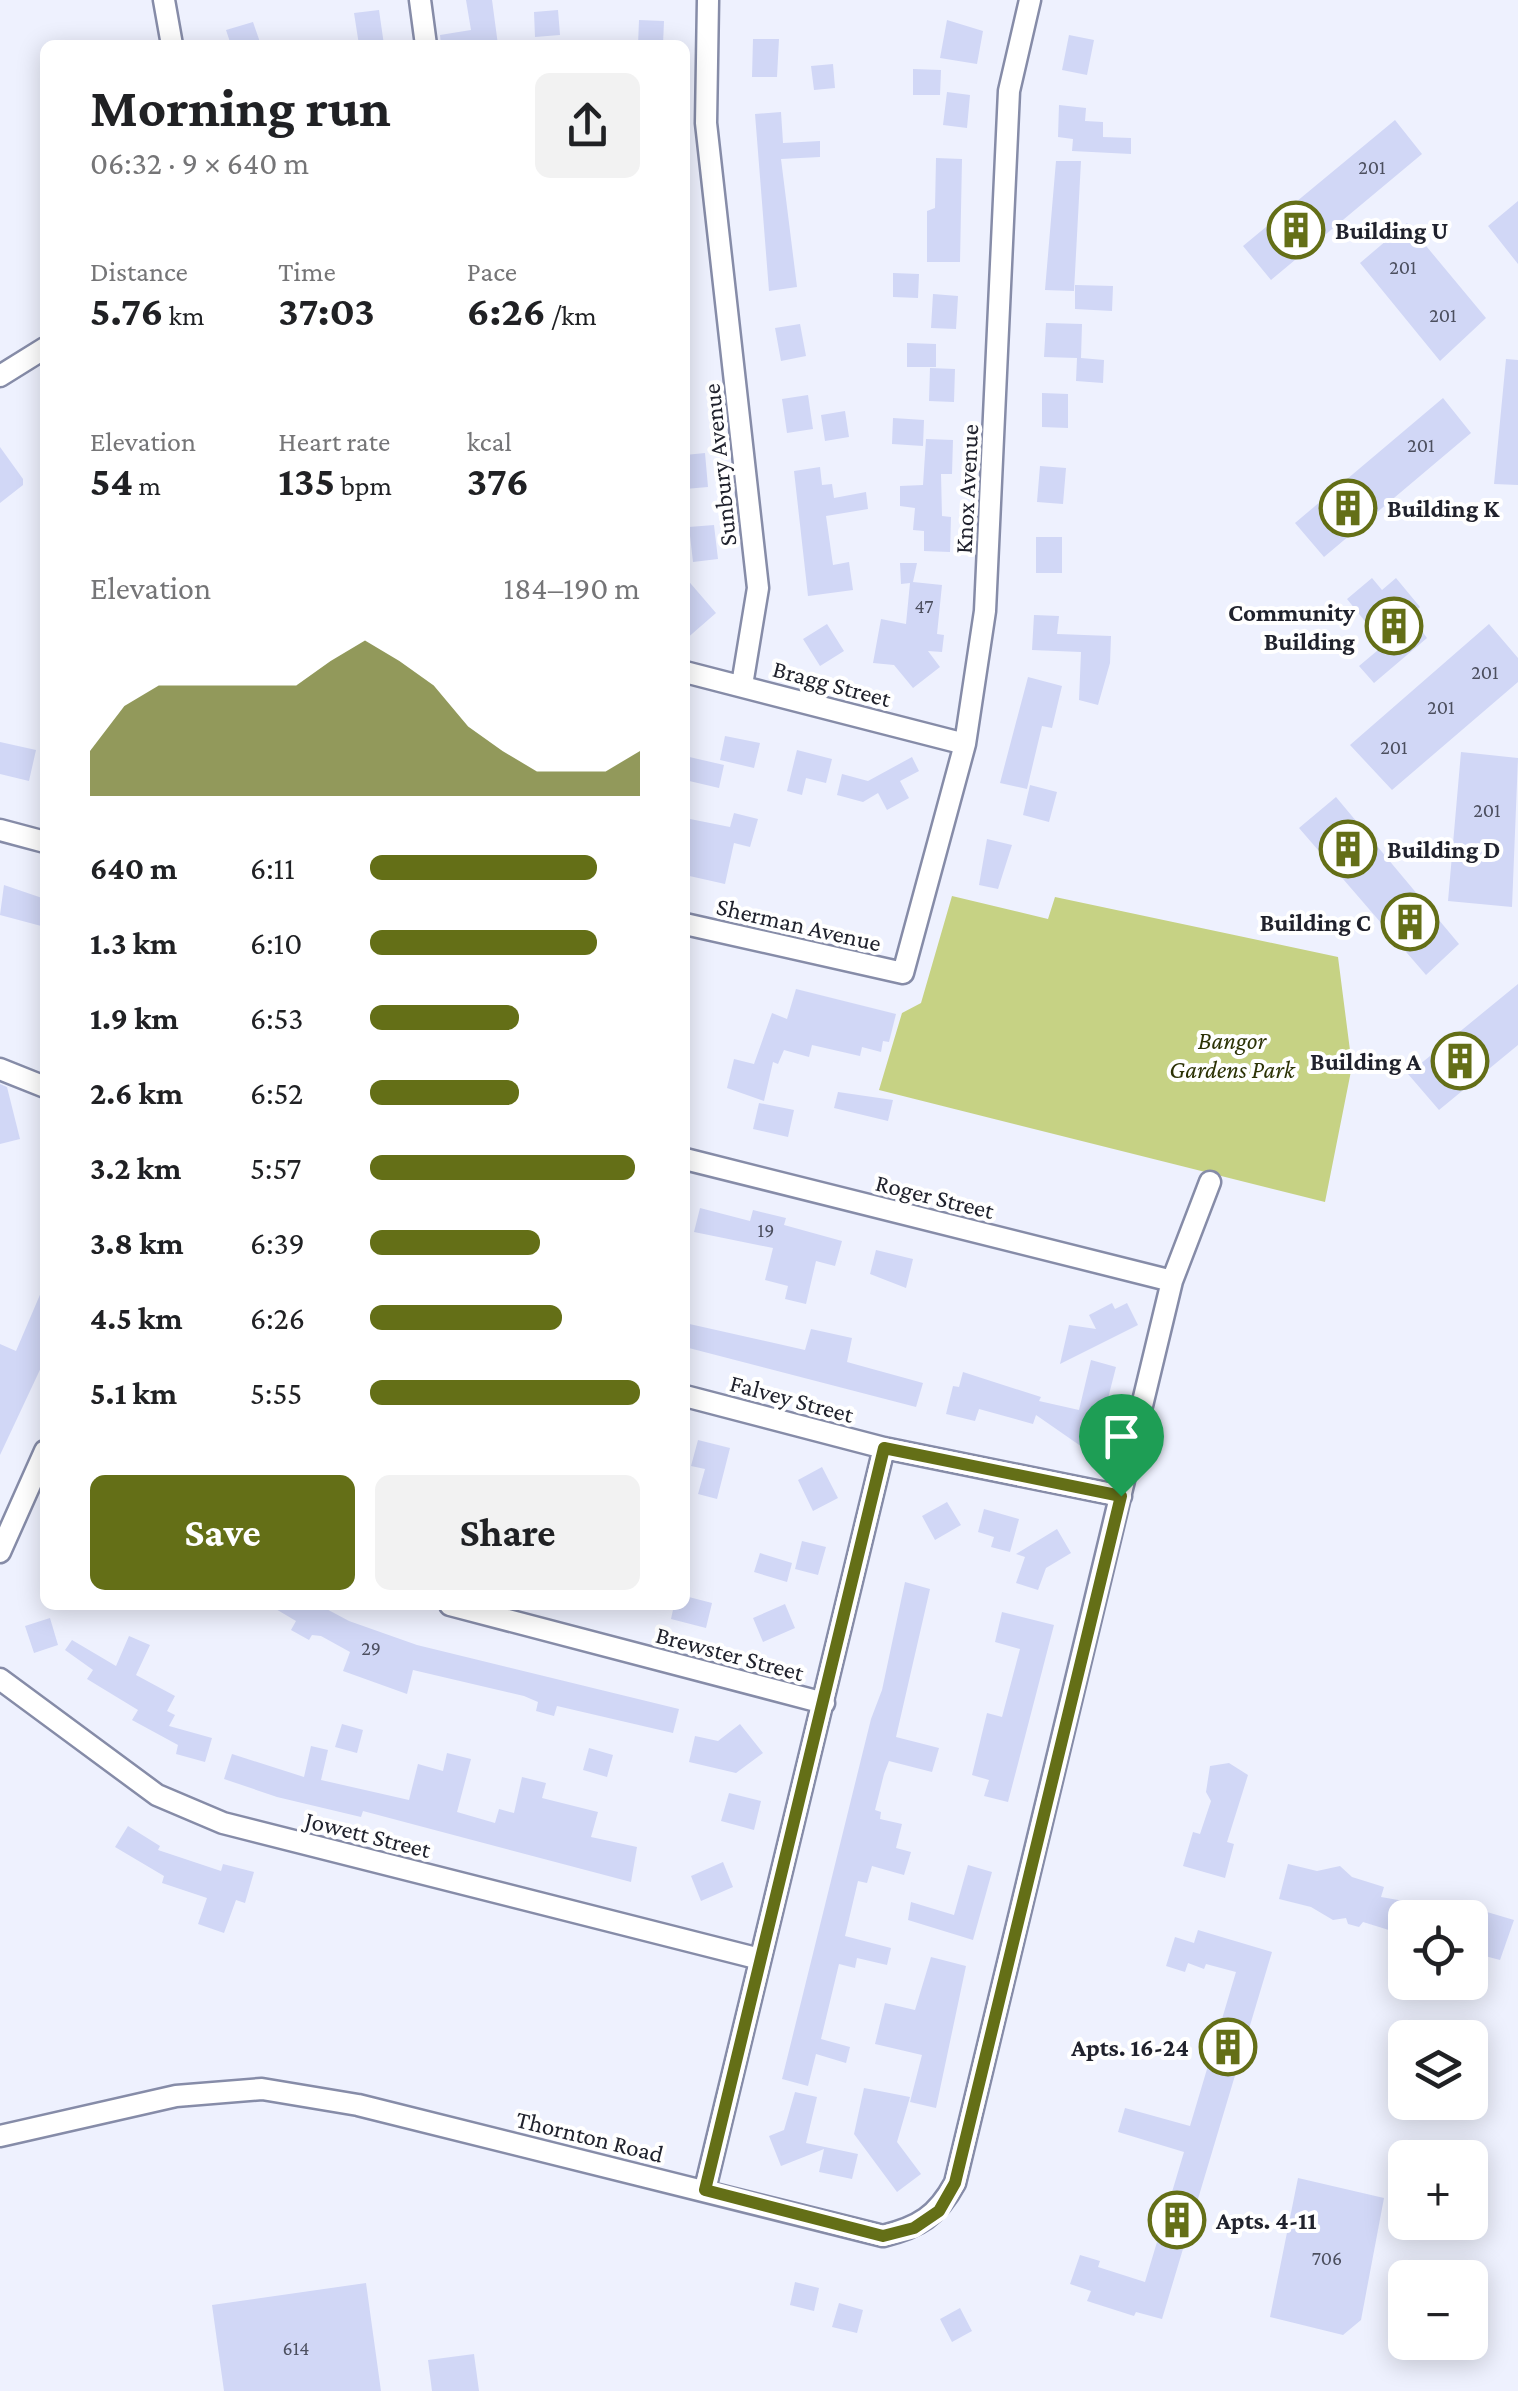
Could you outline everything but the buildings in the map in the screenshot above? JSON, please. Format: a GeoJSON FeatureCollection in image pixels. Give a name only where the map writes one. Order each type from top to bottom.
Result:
{"type":"FeatureCollection","features":[{"type":"Feature","properties":{"kind":"street"},"geometry":{"type":"LineString","coordinates":[[164,0],[171,40]]}},
{"type":"Feature","properties":{"kind":"street"},"geometry":{"type":"LineString","coordinates":[[420,0],[425,40]]}},
{"type":"Feature","properties":{"kind":"street","name":"Sunbury Avenue"},"geometry":{"type":"LineString","coordinates":[[708,0],[706,123],[758,588],[742,684]]}},
{"type":"Feature","properties":{"kind":"street","name":"Knox Avenue"},"geometry":{"type":"LineString","coordinates":[[902,973],[965,744],[985,611],[1009,91],[1030,0]]}},
{"type":"Feature","properties":{"kind":"street"},"geometry":{"type":"LineString","coordinates":[[0,376],[40,351]]}},
{"type":"Feature","properties":{"kind":"street","name":"Bragg Street"},"geometry":{"type":"LineString","coordinates":[[690,673],[965,744]]}},
{"type":"Feature","properties":{"kind":"street"},"geometry":{"type":"LineString","coordinates":[[0,830],[40,841]]}},
{"type":"Feature","properties":{"kind":"street","name":"Sherman Avenue"},"geometry":{"type":"LineString","coordinates":[[690,925],[902,973]]}},
{"type":"Feature","properties":{"kind":"street"},"geometry":{"type":"LineString","coordinates":[[0,1069],[40,1085]]}},
{"type":"Feature","properties":{"kind":"street","name":"Roger Street"},"geometry":{"type":"LineString","coordinates":[[690,1160],[1172,1281]]}},
{"type":"Feature","properties":{"kind":"street","name":"Thornton Road"},"geometry":{"type":"LineString","coordinates":[[0,2136],[176,2096],[262,2089],[358,2105],[883,2236],[914,2228],[939,2211],[955,2183],[1172,1281],[1210,1182]]}},
{"type":"Feature","properties":{"kind":"street","name":"Falvey Street"},"geometry":{"type":"LineString","coordinates":[[690,1397],[884,1448],[1121,1496]]}},
{"type":"Feature","properties":{"kind":"street"},"geometry":{"type":"LineString","coordinates":[[705,2190],[884,1448]]}},
{"type":"Feature","properties":{"kind":"street"},"geometry":{"type":"LineString","coordinates":[[0,1552],[40,1462]]}},
{"type":"Feature","properties":{"kind":"street","name":"Brewster Street"},"geometry":{"type":"LineString","coordinates":[[469,1610],[824,1703]]}},
{"type":"Feature","properties":{"kind":"street","name":"Jowett Street"},"geometry":{"type":"LineString","coordinates":[[0,1679],[157,1795],[223,1823],[760,1959]]}},
{"type":"Feature","properties":{"kind":"green space","name":"Bangor Gardens Park"},"geometry":{"type":"Polygon","coordinates":[[[952,896],[1048,919],[1055,897],[1338,957],[1352,1066],[1325,1202],[879,1090],[902,1013],[921,1003],[952,896]]]}},
{"type":"Feature","properties":{"kind":"place","name":"Building U"},"geometry":{"type":"Point","coordinates":[1296,230]}},
{"type":"Feature","properties":{"kind":"place","name":"Building K"},"geometry":{"type":"Point","coordinates":[1348,508]}},
{"type":"Feature","properties":{"kind":"place","name":"Community Building"},"geometry":{"type":"Point","coordinates":[1394,626]}},
{"type":"Feature","properties":{"kind":"place","name":"Building D"},"geometry":{"type":"Point","coordinates":[1348,849]}},
{"type":"Feature","properties":{"kind":"place","name":"Building C"},"geometry":{"type":"Point","coordinates":[1410,922]}},
{"type":"Feature","properties":{"kind":"place","name":"Building A"},"geometry":{"type":"Point","coordinates":[1460,1061]}},
{"type":"Feature","properties":{"kind":"place","name":"Apts. 16-24"},"geometry":{"type":"Point","coordinates":[1228,2047]}},
{"type":"Feature","properties":{"kind":"place","name":"Apts. 4-11"},"geometry":{"type":"Point","coordinates":[1177,2220]}},
{"type":"Feature","properties":{"kind":"route"},"geometry":{"type":"LineString","coordinates":[[884,1448],[1121,1496],[955,2183],[939,2211],[914,2228],[883,2236],[705,2190],[884,1448]]}}]}
